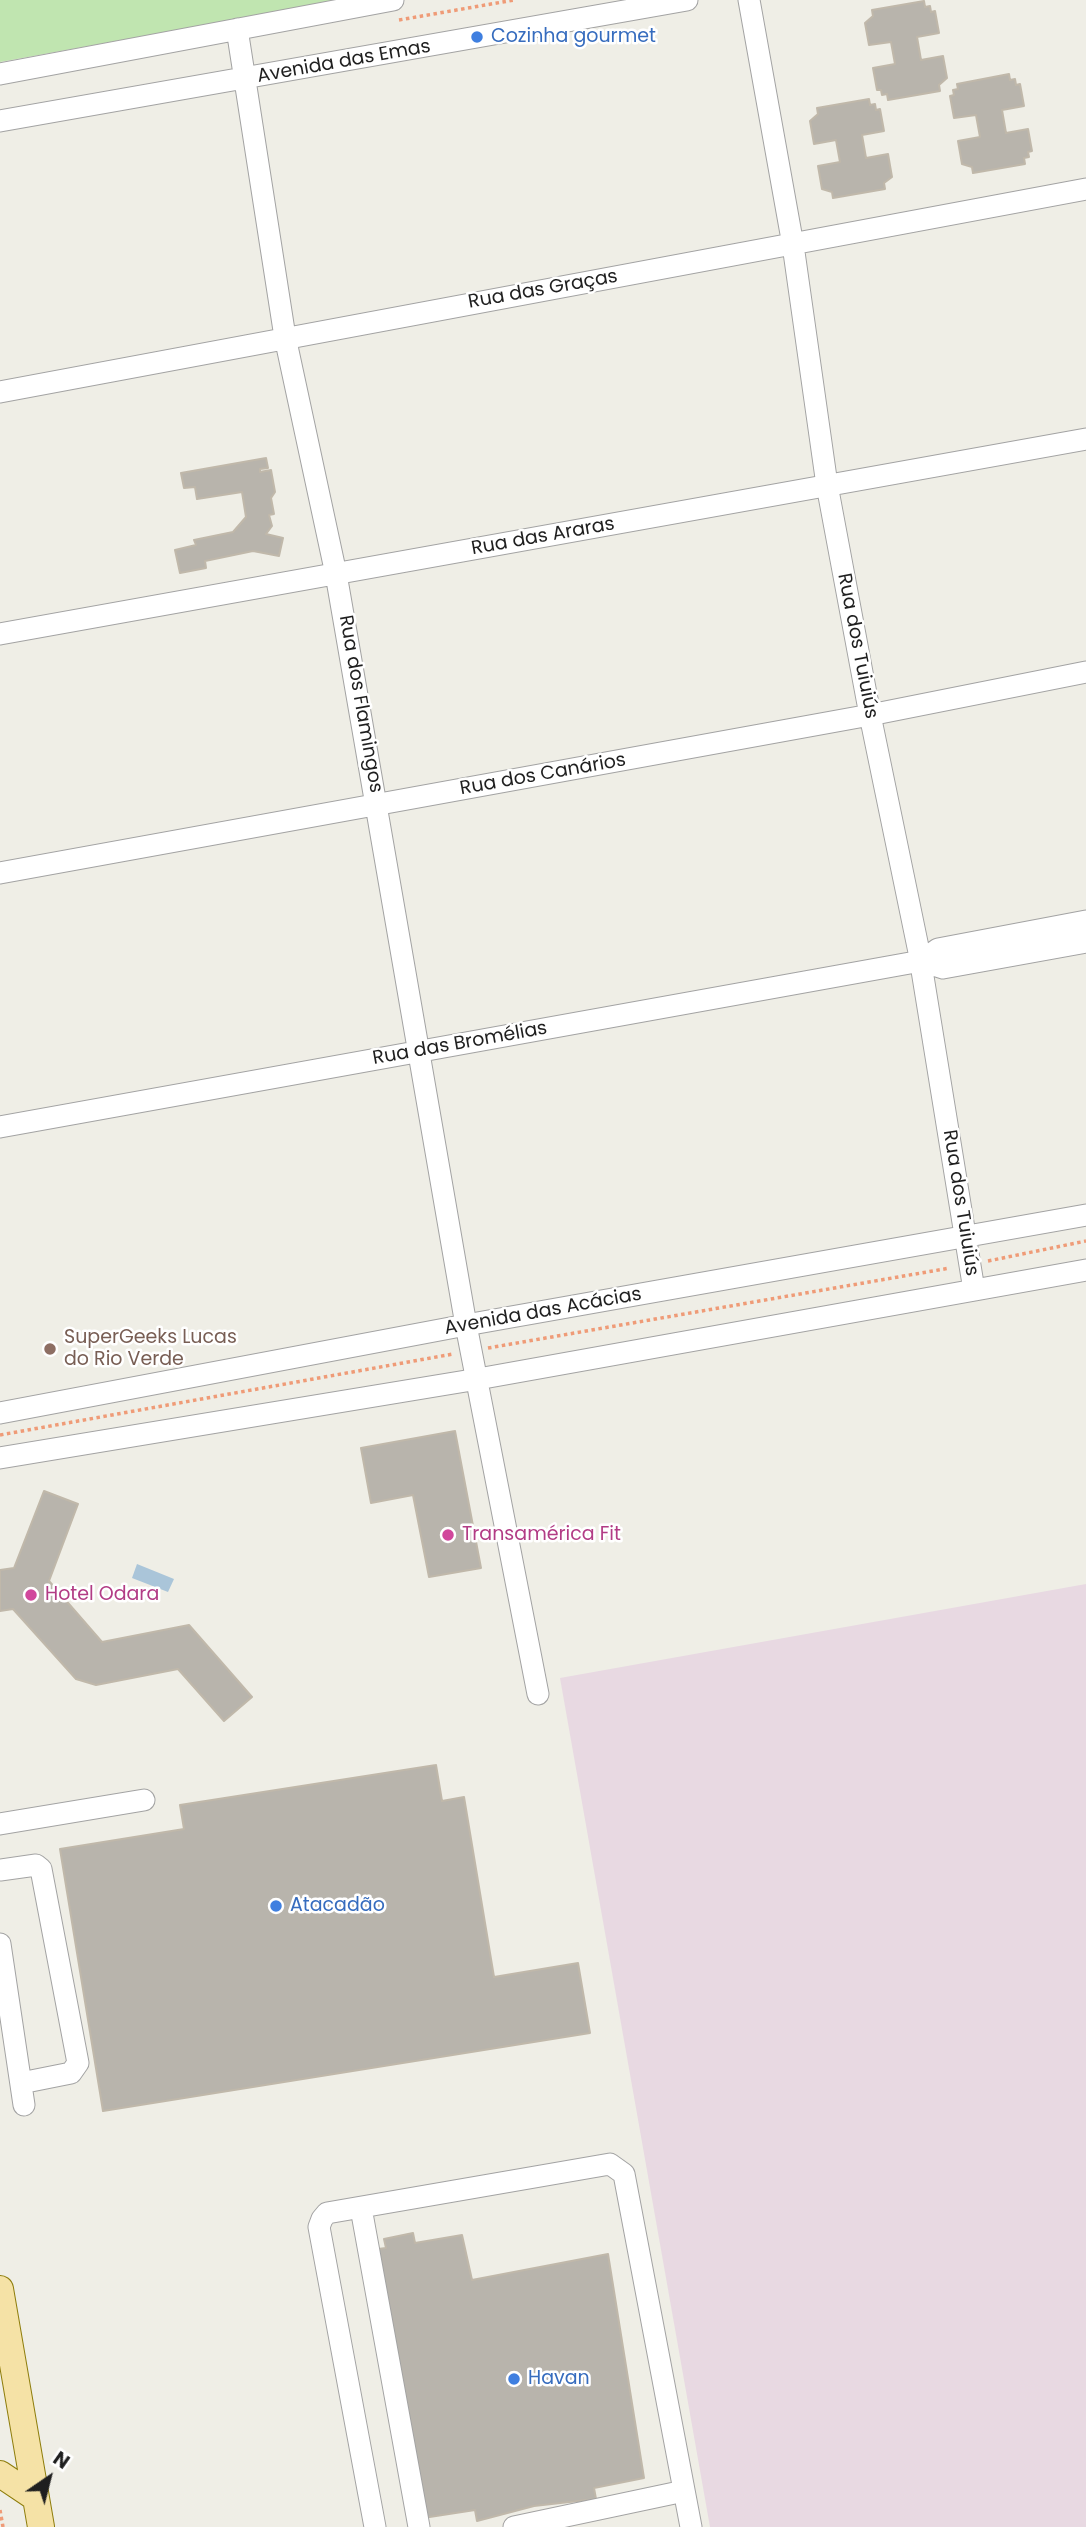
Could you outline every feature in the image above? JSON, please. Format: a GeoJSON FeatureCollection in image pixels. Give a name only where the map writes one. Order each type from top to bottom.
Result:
{"type":"FeatureCollection","features":[{"type":"Feature","properties":{"kind":"main road"},"geometry":{"type":"LineString","coordinates":[[0,2289],[41,2527]]}},
{"type":"Feature","properties":{"kind":"main road"},"geometry":{"type":"LineString","coordinates":[[0,2474],[36,2498]]}},
{"type":"Feature","properties":{"kind":"street"},"geometry":{"type":"LineString","coordinates":[[0,74],[393,0]]}},
{"type":"Feature","properties":{"kind":"street","name":"Avenida das Emas"},"geometry":{"type":"LineString","coordinates":[[0,121],[687,0]]}},
{"type":"Feature","properties":{"kind":"street","name":"Rua dos Tuiuiús"},"geometry":{"type":"LineString","coordinates":[[749,0],[793,245],[827,485],[870,715],[921,961],[974,1290]]}},
{"type":"Feature","properties":{"kind":"street","name":"Rua dos Flamingos"},"geometry":{"type":"LineString","coordinates":[[237,29],[285,337],[337,574],[379,805],[466,1325],[538,1694]]}},
{"type":"Feature","properties":{"kind":"street","name":"Rua das Graças"},"geometry":{"type":"LineString","coordinates":[[0,392],[1086,189]]}},
{"type":"Feature","properties":{"kind":"street","name":"Rua das Araras"},"geometry":{"type":"LineString","coordinates":[[0,635],[1086,439]]}},
{"type":"Feature","properties":{"kind":"street","name":"Rua dos Canários"},"geometry":{"type":"LineString","coordinates":[[0,873],[870,715],[1086,673]]}},
{"type":"Feature","properties":{"kind":"street","name":"Rua das Bromélias"},"geometry":{"type":"LineString","coordinates":[[0,1127],[921,961],[938,949],[1086,921]]}},
{"type":"Feature","properties":{"kind":"street","name":"Rua das Bromélias"},"geometry":{"type":"LineString","coordinates":[[921,961],[943,968],[1086,942]]}},
{"type":"Feature","properties":{"kind":"street","name":"Avenida das Acácias"},"geometry":{"type":"LineString","coordinates":[[0,1413],[466,1325],[1086,1214]]}},
{"type":"Feature","properties":{"kind":"street"},"geometry":{"type":"LineString","coordinates":[[0,1458],[478,1379],[1086,1270]]}},
{"type":"Feature","properties":{"kind":"street"},"geometry":{"type":"LineString","coordinates":[[0,1824],[144,1800]]}},
{"type":"Feature","properties":{"kind":"street"},"geometry":{"type":"LineString","coordinates":[[0,1870],[36,1864],[41,1869],[78,2063],[71,2073],[21,2083]]}},
{"type":"Feature","properties":{"kind":"street"},"geometry":{"type":"LineString","coordinates":[[0,1944],[24,2105]]}},
{"type":"Feature","properties":{"kind":"street"},"geometry":{"type":"LineString","coordinates":[[375,2527],[319,2227],[327,2213],[610,2164],[618,2167],[624,2174],[691,2527]]}},
{"type":"Feature","properties":{"kind":"street"},"geometry":{"type":"LineString","coordinates":[[361,2208],[419,2527]]}},
{"type":"Feature","properties":{"kind":"street"},"geometry":{"type":"LineString","coordinates":[[514,2527],[684,2491]]}},
{"type":"Feature","properties":{"kind":"path"},"geometry":{"type":"LineString","coordinates":[[0,1435],[1086,1241]]}},
{"type":"Feature","properties":{"kind":"path"},"geometry":{"type":"LineString","coordinates":[[0,2510],[3,2527]]}},
{"type":"Feature","properties":{"kind":"shaded area"},"geometry":{"type":"Polygon","coordinates":[[[1086,1584],[1086,2527],[710,2527],[560,1678],[1086,1584]]]}},
{"type":"Feature","properties":{"kind":"green space"},"geometry":{"type":"Polygon","coordinates":[[[0,0],[343,0],[0,62],[0,0]]]}},
{"type":"Feature","properties":{"kind":"water"},"geometry":{"type":"Polygon","coordinates":[[[137,1564],[174,1579],[168,1592],[132,1578],[137,1564]]]}},
{"type":"Feature","properties":{"kind":"building"},"geometry":{"type":"Polygon","coordinates":[[[924,1],[925,7],[930,6],[931,12],[935,11],[939,33],[917,37],[921,60],[943,56],[947,78],[939,85],[940,91],[888,100],[887,94],[882,95],[881,90],[877,90],[873,68],[895,64],[891,42],[869,45],[865,23],[873,16],[872,10],[924,1]]]}},
{"type":"Feature","properties":{"kind":"building"},"geometry":{"type":"Polygon","coordinates":[[[1009,74],[1010,80],[1015,79],[1016,85],[1020,84],[1024,106],[1002,110],[1006,133],[1028,129],[1032,151],[1028,152],[1029,157],[1024,158],[1025,164],[973,173],[972,167],[962,164],[958,141],[980,137],[976,115],[954,118],[950,96],[954,95],[953,90],[958,89],[957,84],[1009,74]]]}},
{"type":"Feature","properties":{"kind":"building"},"geometry":{"type":"Polygon","coordinates":[[[869,99],[870,105],[875,104],[876,110],[880,109],[884,131],[862,135],[866,158],[888,154],[892,177],[884,183],[885,189],[833,198],[832,192],[822,189],[818,166],[840,162],[836,140],[814,144],[810,121],[818,114],[817,108],[869,99]]]}},
{"type":"Feature","properties":{"kind":"building"},"geometry":{"type":"Polygon","coordinates":[[[266,458],[268,468],[260,469],[260,472],[271,470],[275,492],[271,498],[274,514],[269,515],[272,526],[266,534],[283,538],[279,556],[253,551],[205,561],[206,568],[180,573],[175,550],[196,545],[194,540],[233,532],[246,517],[242,492],[197,499],[195,487],[184,488],[181,473],[266,458]]]}},
{"type":"Feature","properties":{"kind":"building","name":"Transamérica Fit"},"geometry":{"type":"Polygon","coordinates":[[[455,1431],[481,1568],[429,1577],[413,1495],[371,1503],[361,1448],[455,1431]]]}},
{"type":"Feature","properties":{"kind":"building","name":"Hotel Odara"},"geometry":{"type":"Polygon","coordinates":[[[44,1491],[78,1504],[49,1581],[102,1642],[189,1625],[252,1697],[224,1721],[178,1669],[96,1685],[76,1679],[13,1609],[0,1611],[0,1570],[14,1568],[44,1491]]]}},
{"type":"Feature","properties":{"kind":"building","name":"Atacadão"},"geometry":{"type":"Polygon","coordinates":[[[436,1765],[442,1801],[464,1797],[494,1977],[578,1963],[590,2033],[103,2111],[60,1849],[184,1829],[180,1805],[436,1765]]]}},
{"type":"Feature","properties":{"kind":"building","name":"Havan"},"geometry":{"type":"Polygon","coordinates":[[[413,2233],[415,2243],[462,2235],[472,2280],[608,2254],[644,2478],[594,2488],[596,2499],[534,2506],[477,2521],[475,2510],[423,2518],[378,2249],[386,2248],[384,2239],[413,2233]]]}},
{"type":"Feature","properties":{"kind":"place","name":"Cozinha gourmet"},"geometry":{"type":"Point","coordinates":[477,37]}},
{"type":"Feature","properties":{"kind":"place","name":"SuperGeeks Lucas do Rio Verde"},"geometry":{"type":"Point","coordinates":[50,1349]}},
{"type":"Feature","properties":{"kind":"place","name":"Transamérica Fit"},"geometry":{"type":"Point","coordinates":[448,1535]}},
{"type":"Feature","properties":{"kind":"place","name":"Hotel Odara"},"geometry":{"type":"Point","coordinates":[31,1595]}},
{"type":"Feature","properties":{"kind":"place","name":"Atacadão"},"geometry":{"type":"Point","coordinates":[276,1906]}},
{"type":"Feature","properties":{"kind":"place","name":"Havan"},"geometry":{"type":"Point","coordinates":[514,2379]}}]}
